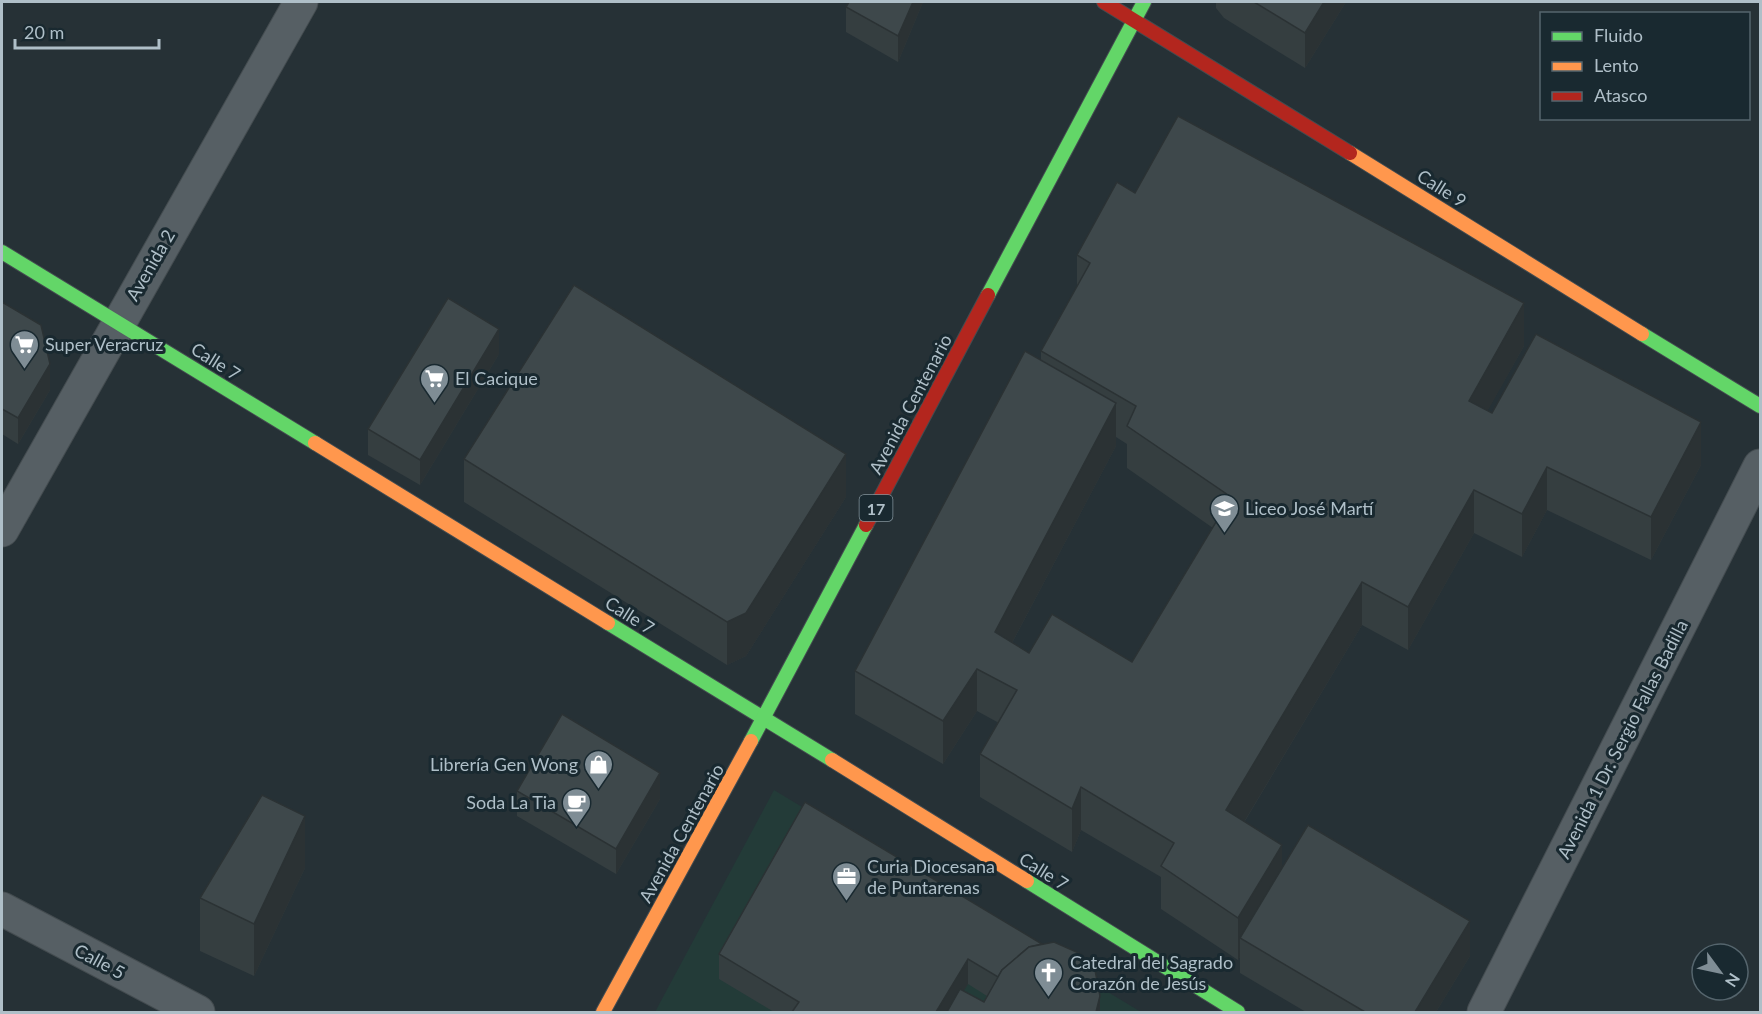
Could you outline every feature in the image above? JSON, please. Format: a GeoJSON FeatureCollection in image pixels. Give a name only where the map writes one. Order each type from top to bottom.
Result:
{"type":"FeatureCollection","features":[{"type":"Feature","properties":{"kind":"street","name":"Avenida 2"},"geometry":{"type":"LineString","coordinates":[[2,530],[301,2]]}},
{"type":"Feature","properties":{"kind":"street","name":"Calle 9"},"geometry":{"type":"LineString","coordinates":[[1104,2],[1761,406]]}},
{"type":"Feature","properties":{"kind":"street","name":"Avenida Centenario"},"geometry":{"type":"LineString","coordinates":[[603,1012],[764,718],[1144,2]]}},
{"type":"Feature","properties":{"kind":"street","name":"Calle 7"},"geometry":{"type":"LineString","coordinates":[[2,252],[764,718],[1238,1012]]}},
{"type":"Feature","properties":{"kind":"street","name":"Avenida 1 Dr. Sergio Fallas Badilla"},"geometry":{"type":"LineString","coordinates":[[1484,1012],[1761,466]]}},
{"type":"Feature","properties":{"kind":"street","name":"Calle 5"},"geometry":{"type":"LineString","coordinates":[[2,909],[198,1012]]}},
{"type":"Feature","properties":{"kind":"green space","name":"Curia Diocesana de Puntarenas"},"geometry":{"type":"Polygon","coordinates":[[[774,790],[1141,1012],[655,1012],[774,790]]]}},
{"type":"Feature","properties":{"kind":"building"},"geometry":{"type":"Polygon","coordinates":[[[849,2],[913,2],[898,36],[846,7],[849,2]]]}},
{"type":"Feature","properties":{"kind":"building"},"geometry":{"type":"Polygon","coordinates":[[[1254,2],[1324,2],[1305,33],[1254,2]]]}},
{"type":"Feature","properties":{"kind":"building","name":"Liceo José Martí"},"geometry":{"type":"Polygon","coordinates":[[[1178,116],[1524,303],[1469,401],[1492,413],[1536,334],[1701,422],[1651,517],[1547,467],[1522,514],[1474,490],[1408,607],[1362,582],[1226,810],[1282,845],[1238,918],[1161,866],[1174,843],[1081,787],[1072,809],[980,754],[1017,690],[977,669],[943,721],[855,671],[1025,351],[1116,403],[995,632],[1029,653],[1052,614],[1132,662],[1231,497],[1127,426],[1136,406],[1041,351],[1090,263],[1077,255],[1117,182],[1135,193],[1178,116]]]}},
{"type":"Feature","properties":{"kind":"building"},"geometry":{"type":"Polygon","coordinates":[[[574,285],[846,454],[746,613],[727,622],[464,459],[574,285]]]}},
{"type":"Feature","properties":{"kind":"building","name":"El Cacique"},"geometry":{"type":"Polygon","coordinates":[[[448,298],[499,329],[420,460],[368,429],[448,298]]]}},
{"type":"Feature","properties":{"kind":"building","name":"Super Veracruz"},"geometry":{"type":"Polygon","coordinates":[[[2,302],[41,325],[50,364],[18,418],[2,409],[2,302]]]}},
{"type":"Feature","properties":{"kind":"building"},"geometry":{"type":"Polygon","coordinates":[[[562,714],[660,773],[616,849],[517,791],[562,714]]]}},
{"type":"Feature","properties":{"kind":"building"},"geometry":{"type":"Polygon","coordinates":[[[262,795],[305,816],[254,924],[200,898],[262,795]]]}},
{"type":"Feature","properties":{"kind":"building","name":"Curia Diocesana de Puntarenas"},"geometry":{"type":"Polygon","coordinates":[[[805,802],[1042,944],[1029,947],[1002,970],[998,977],[968,959],[936,1012],[792,1012],[799,1002],[719,954],[805,802]]]}},
{"type":"Feature","properties":{"kind":"building"},"geometry":{"type":"Polygon","coordinates":[[[1308,825],[1470,921],[1415,1012],[1365,1012],[1240,938],[1308,825]]]}},
{"type":"Feature","properties":{"kind":"building"},"geometry":{"type":"Polygon","coordinates":[[[1054,942],[1081,954],[1095,970],[1100,996],[1096,1012],[947,1012],[960,989],[984,1002],[1002,970],[1029,947],[1054,942]]]}},
{"type":"Feature","properties":{"kind":"traffic: fast"},"geometry":{"type":"LineString","coordinates":[[988,295],[1144,2]]}},
{"type":"Feature","properties":{"kind":"traffic: fast"},"geometry":{"type":"LineString","coordinates":[[2,252],[315,443]]}},
{"type":"Feature","properties":{"kind":"traffic: fast"},"geometry":{"type":"LineString","coordinates":[[1642,334],[1760,406]]}},
{"type":"Feature","properties":{"kind":"traffic: fast"},"geometry":{"type":"LineString","coordinates":[[751,741],[866,525]]}},
{"type":"Feature","properties":{"kind":"traffic: fast"},"geometry":{"type":"LineString","coordinates":[[608,623],[832,760]]}},
{"type":"Feature","properties":{"kind":"traffic: fast"},"geometry":{"type":"LineString","coordinates":[[1027,881],[1238,1012]]}},
{"type":"Feature","properties":{"kind":"traffic: slow"},"geometry":{"type":"LineString","coordinates":[[1350,153],[1642,334]]}},
{"type":"Feature","properties":{"kind":"traffic: slow"},"geometry":{"type":"LineString","coordinates":[[315,443],[608,623]]}},
{"type":"Feature","properties":{"kind":"traffic: slow"},"geometry":{"type":"LineString","coordinates":[[603,1012],[751,741]]}},
{"type":"Feature","properties":{"kind":"traffic: slow"},"geometry":{"type":"LineString","coordinates":[[832,760],[1027,881]]}},
{"type":"Feature","properties":{"kind":"traffic: jam"},"geometry":{"type":"LineString","coordinates":[[1104,2],[1350,153]]}},
{"type":"Feature","properties":{"kind":"traffic: jam"},"geometry":{"type":"LineString","coordinates":[[866,525],[988,295]]}},
{"type":"Feature","properties":{"kind":"place","name":"Super Veracruz"},"geometry":{"type":"Point","coordinates":[24,370]}},
{"type":"Feature","properties":{"kind":"place","name":"El Cacique"},"geometry":{"type":"Point","coordinates":[434,404]}},
{"type":"Feature","properties":{"kind":"place","name":"Liceo José Martí"},"geometry":{"type":"Point","coordinates":[1224,534]}},
{"type":"Feature","properties":{"kind":"place","name":"Librería Gen Wong"},"geometry":{"type":"Point","coordinates":[599,790]}},
{"type":"Feature","properties":{"kind":"place","name":"Soda La Tia"},"geometry":{"type":"Point","coordinates":[577,828]}},
{"type":"Feature","properties":{"kind":"place","name":"Curia Diocesana de Puntarenas"},"geometry":{"type":"Point","coordinates":[846,902]}},
{"type":"Feature","properties":{"kind":"place","name":"Catedral del Sagrado Corazón de Jesús"},"geometry":{"type":"Point","coordinates":[1049,998]}}]}
